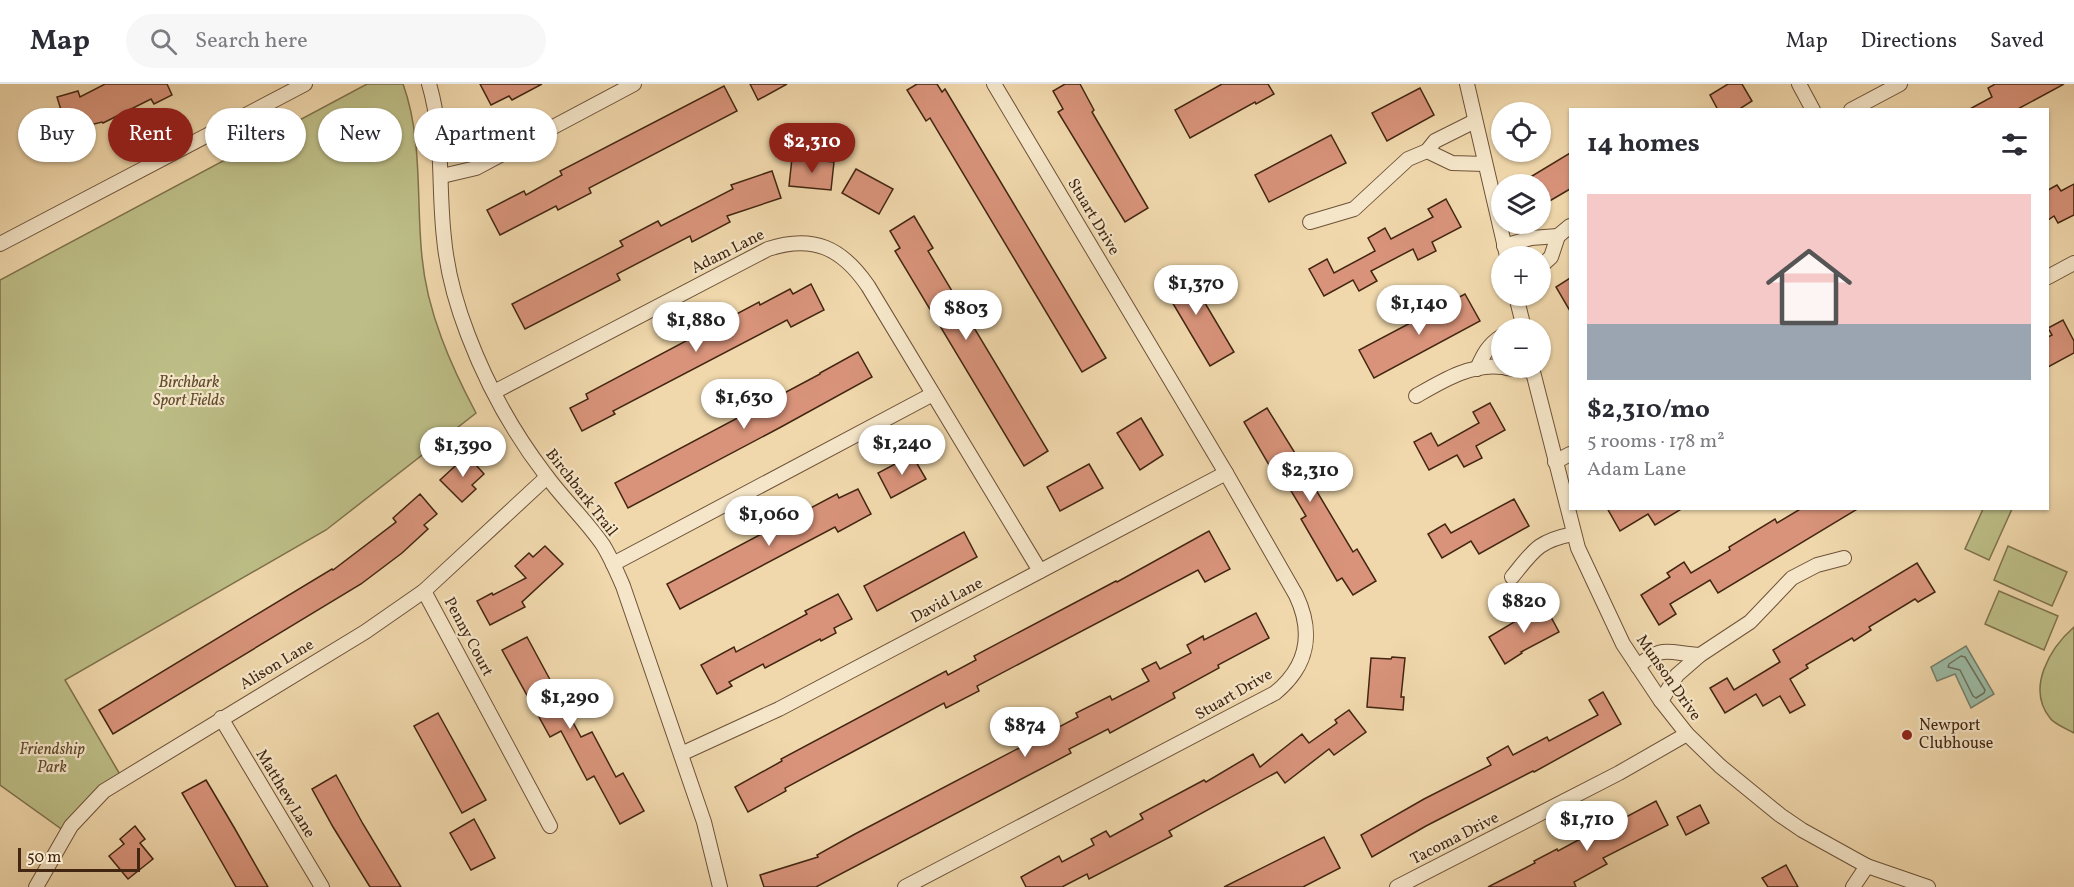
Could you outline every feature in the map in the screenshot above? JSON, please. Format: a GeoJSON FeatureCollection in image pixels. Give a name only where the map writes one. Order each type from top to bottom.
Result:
{"type":"FeatureCollection","features":[{"type":"Feature","properties":{"kind":"street"},"geometry":{"type":"LineString","coordinates":[[0,244],[304,84]]}},
{"type":"Feature","properties":{"kind":"street","name":"Birchbark Trail"},"geometry":{"type":"LineString","coordinates":[[429,84],[438,119],[443,235],[453,289],[468,334],[494,392],[514,429],[547,477],[602,544],[614,564],[704,822],[720,887]]}},
{"type":"Feature","properties":{"kind":"street"},"geometry":{"type":"LineString","coordinates":[[442,176],[476,168],[634,84]]}},
{"type":"Feature","properties":{"kind":"street","name":"Stuart Drive"},"geometry":{"type":"LineString","coordinates":[[905,887],[1275,693],[1293,676],[1304,655],[1306,642],[1304,610],[1296,595],[1226,473],[994,84]]}},
{"type":"Feature","properties":{"kind":"street"},"geometry":{"type":"LineString","coordinates":[[1467,84],[1504,246]]}},
{"type":"Feature","properties":{"kind":"street"},"geometry":{"type":"LineString","coordinates":[[1799,84],[1813,108]]}},
{"type":"Feature","properties":{"kind":"street"},"geometry":{"type":"LineString","coordinates":[[1855,108],[1900,84]]}},
{"type":"Feature","properties":{"kind":"street"},"geometry":{"type":"LineString","coordinates":[[1310,222],[1354,209],[1374,193],[1391,173],[1408,159],[1427,151],[1436,141],[1475,121]]}},
{"type":"Feature","properties":{"kind":"street"},"geometry":{"type":"LineString","coordinates":[[1427,151],[1452,164],[1485,164]]}},
{"type":"Feature","properties":{"kind":"street"},"geometry":{"type":"LineString","coordinates":[[1551,257],[1558,236],[1569,227]]}},
{"type":"Feature","properties":{"kind":"street"},"geometry":{"type":"LineString","coordinates":[[1515,246],[1531,238],[1558,236]]}},
{"type":"Feature","properties":{"kind":"street","name":"Adam Lane"},"geometry":{"type":"LineString","coordinates":[[494,392],[768,249],[794,242],[808,243],[833,250],[858,272],[1040,571]]}},
{"type":"Feature","properties":{"kind":"street"},"geometry":{"type":"LineString","coordinates":[[2049,276],[2074,263]]}},
{"type":"Feature","properties":{"kind":"street"},"geometry":{"type":"LineString","coordinates":[[1477,369],[1491,343]]}},
{"type":"Feature","properties":{"kind":"street"},"geometry":{"type":"LineString","coordinates":[[1416,396],[1454,374],[1491,366]]}},
{"type":"Feature","properties":{"kind":"street","name":"Munson Drive"},"geometry":{"type":"LineString","coordinates":[[1534,378],[1568,499]]}},
{"type":"Feature","properties":{"kind":"street"},"geometry":{"type":"LineString","coordinates":[[614,564],[933,394]]}},
{"type":"Feature","properties":{"kind":"street"},"geometry":{"type":"LineString","coordinates":[[1556,462],[1569,455]]}},
{"type":"Feature","properties":{"kind":"street","name":"David Lane"},"geometry":{"type":"LineString","coordinates":[[681,754],[779,709],[1226,473]]}},
{"type":"Feature","properties":{"kind":"street","name":"Alison Lane"},"geometry":{"type":"LineString","coordinates":[[36,887],[71,826],[104,791],[365,632],[424,591],[547,477]]}},
{"type":"Feature","properties":{"kind":"street","name":"Munson Drive"},"geometry":{"type":"LineString","coordinates":[[1570,510],[1578,548],[1623,644],[1661,701],[1687,734],[1742,786],[1802,830],[1867,866],[1928,887]]}},
{"type":"Feature","properties":{"kind":"street"},"geometry":{"type":"LineString","coordinates":[[1512,577],[1534,550],[1551,538],[1574,534]]}},
{"type":"Feature","properties":{"kind":"street"},"geometry":{"type":"LineString","coordinates":[[1661,701],[1677,675],[1700,655],[1750,622],[1792,578],[1817,565],[1844,558]]}},
{"type":"Feature","properties":{"kind":"street","name":"Penny Court"},"geometry":{"type":"LineString","coordinates":[[424,591],[550,826]]}},
{"type":"Feature","properties":{"kind":"street"},"geometry":{"type":"LineString","coordinates":[[1638,667],[1650,655],[1661,651],[1700,655]]}},
{"type":"Feature","properties":{"kind":"street","name":"Matthew Lane"},"geometry":{"type":"LineString","coordinates":[[221,718],[322,887]]}},
{"type":"Feature","properties":{"kind":"street","name":"Tacoma Drive"},"geometry":{"type":"LineString","coordinates":[[1397,887],[1620,773],[1687,734]]}},
{"type":"Feature","properties":{"kind":"street"},"geometry":{"type":"LineString","coordinates":[[1853,887],[1867,866]]}},
{"type":"Feature","properties":{"kind":"green space","name":"Birchbark Sport Fields"},"geometry":{"type":"Polygon","coordinates":[[[367,84],[403,84],[414,126],[414,162],[417,162],[418,170],[420,235],[429,298],[449,357],[476,413],[326,530],[65,680],[122,778],[67,833],[0,785],[0,280],[221,162],[306,162],[306,117],[318,110],[318,162],[402,162],[402,108],[322,108],[367,84]]]}},
{"type":"Feature","properties":{"kind":"green space"},"geometry":{"type":"Polygon","coordinates":[[[1983,510],[2012,510],[1989,560],[1965,549],[1983,510]]]}},
{"type":"Feature","properties":{"kind":"green space"},"geometry":{"type":"Polygon","coordinates":[[[2008,546],[2067,572],[2052,606],[1994,580],[2008,546]]]}},
{"type":"Feature","properties":{"kind":"green space"},"geometry":{"type":"Polygon","coordinates":[[[1999,591],[2058,616],[2044,650],[1985,624],[1999,591]]]}},
{"type":"Feature","properties":{"kind":"green space"},"geometry":{"type":"Polygon","coordinates":[[[2074,627],[2074,733],[2052,720],[2043,706],[2040,694],[2044,669],[2050,657],[2074,627]]]}},
{"type":"Feature","properties":{"kind":"water"},"geometry":{"type":"Polygon","coordinates":[[[1966,646],[1994,694],[1971,708],[1955,674],[1937,681],[1931,667],[1966,646]]]}},
{"type":"Feature","properties":{"kind":"building"},"geometry":{"type":"Polygon","coordinates":[[[105,84],[167,84],[172,95],[154,104],[151,99],[133,108],[108,108],[108,120],[96,124],[96,108],[60,108],[57,97],[78,91],[80,97],[105,84]]]}},
{"type":"Feature","properties":{"kind":"building"},"geometry":{"type":"Polygon","coordinates":[[[480,84],[542,84],[512,100],[509,96],[491,105],[480,84]]]}},
{"type":"Feature","properties":{"kind":"building"},"geometry":{"type":"Polygon","coordinates":[[[750,84],[787,84],[758,100],[750,84]]]}},
{"type":"Feature","properties":{"kind":"building"},"geometry":{"type":"Polygon","coordinates":[[[917,84],[937,84],[942,92],[945,89],[1106,358],[1082,372],[930,118],[926,121],[907,90],[917,84]]]}},
{"type":"Feature","properties":{"kind":"building"},"geometry":{"type":"Polygon","coordinates":[[[1065,84],[1080,84],[1094,110],[1092,112],[1148,208],[1125,222],[1058,112],[1063,109],[1053,91],[1065,84]]]}},
{"type":"Feature","properties":{"kind":"building"},"geometry":{"type":"Polygon","coordinates":[[[1222,84],[1268,84],[1274,94],[1190,138],[1175,110],[1222,84]]]}},
{"type":"Feature","properties":{"kind":"building"},"geometry":{"type":"Polygon","coordinates":[[[1728,84],[1742,84],[1752,101],[1741,108],[1717,108],[1710,95],[1728,84]]]}},
{"type":"Feature","properties":{"kind":"building"},"geometry":{"type":"Polygon","coordinates":[[[1995,84],[2064,84],[2020,108],[1972,108],[1992,97],[1988,88],[1995,84]]]}},
{"type":"Feature","properties":{"kind":"building"},"geometry":{"type":"Polygon","coordinates":[[[724,86],[737,111],[589,188],[591,193],[558,210],[556,206],[500,235],[487,210],[524,191],[526,195],[562,175],[560,171],[724,86]]]}},
{"type":"Feature","properties":{"kind":"building"},"geometry":{"type":"Polygon","coordinates":[[[1420,88],[1434,115],[1387,141],[1372,113],[1420,88]]]}},
{"type":"Feature","properties":{"kind":"building"},"geometry":{"type":"Polygon","coordinates":[[[1331,135],[1346,163],[1269,202],[1255,175],[1331,135]]]}},
{"type":"Feature","properties":{"kind":"building"},"geometry":{"type":"Polygon","coordinates":[[[1569,154],[1569,190],[1551,200],[1551,174],[1535,174],[1569,154]]]}},
{"type":"Feature","properties":{"kind":"building"},"geometry":{"type":"Polygon","coordinates":[[[792,158],[834,162],[831,190],[789,186],[792,158]]]}},
{"type":"Feature","properties":{"kind":"building"},"geometry":{"type":"Polygon","coordinates":[[[856,169],[893,189],[879,214],[842,193],[856,169]]]}},
{"type":"Feature","properties":{"kind":"building"},"geometry":{"type":"Polygon","coordinates":[[[772,171],[781,198],[727,216],[730,222],[692,242],[690,236],[617,274],[620,280],[525,329],[512,304],[623,246],[620,241],[658,221],[661,226],[733,189],[731,185],[772,171]]]}},
{"type":"Feature","properties":{"kind":"building"},"geometry":{"type":"Polygon","coordinates":[[[2074,184],[2074,215],[2058,223],[2054,216],[2049,219],[2049,189],[2057,185],[2061,191],[2074,184]]]}},
{"type":"Feature","properties":{"kind":"building"},"geometry":{"type":"Polygon","coordinates":[[[1446,199],[1461,227],[1432,242],[1436,251],[1418,260],[1413,249],[1371,271],[1377,281],[1359,291],[1353,280],[1324,296],[1309,269],[1327,259],[1334,273],[1375,251],[1368,238],[1385,228],[1391,239],[1433,217],[1428,209],[1446,199]]]}},
{"type":"Feature","properties":{"kind":"building"},"geometry":{"type":"Polygon","coordinates":[[[914,216],[933,248],[928,251],[1048,451],[1024,466],[895,251],[900,248],[890,231],[914,216]]]}},
{"type":"Feature","properties":{"kind":"building"},"geometry":{"type":"Polygon","coordinates":[[[1183,266],[1234,352],[1210,366],[1159,280],[1183,266]]]}},
{"type":"Feature","properties":{"kind":"building"},"geometry":{"type":"Polygon","coordinates":[[[1569,279],[1569,309],[1556,287],[1569,279]]]}},
{"type":"Feature","properties":{"kind":"building"},"geometry":{"type":"Polygon","coordinates":[[[811,284],[824,310],[791,327],[787,320],[613,411],[615,414],[582,431],[570,408],[588,399],[586,394],[759,302],[760,305],[790,289],[793,294],[811,284]]]}},
{"type":"Feature","properties":{"kind":"building"},"geometry":{"type":"Polygon","coordinates":[[[1465,294],[1480,321],[1374,378],[1359,350],[1465,294]]]}},
{"type":"Feature","properties":{"kind":"building"},"geometry":{"type":"Polygon","coordinates":[[[2063,320],[2074,341],[2074,353],[2049,366],[2049,336],[2052,335],[2049,327],[2063,320]]]}},
{"type":"Feature","properties":{"kind":"building"},"geometry":{"type":"Polygon","coordinates":[[[858,352],[872,377],[628,508],[615,483],[858,352]]]}},
{"type":"Feature","properties":{"kind":"building"},"geometry":{"type":"Polygon","coordinates":[[[1490,403],[1505,430],[1476,446],[1482,458],[1464,467],[1457,455],[1429,470],[1414,442],[1431,433],[1438,446],[1479,423],[1473,412],[1490,403]]]}},
{"type":"Feature","properties":{"kind":"building"},"geometry":{"type":"Polygon","coordinates":[[[1267,408],[1298,458],[1302,456],[1321,487],[1316,490],[1353,552],[1357,549],[1376,581],[1353,595],[1342,578],[1337,581],[1301,519],[1306,516],[1287,484],[1282,487],[1244,422],[1267,408]]]}},
{"type":"Feature","properties":{"kind":"building"},"geometry":{"type":"Polygon","coordinates":[[[1141,418],[1163,455],[1140,470],[1117,433],[1141,418]]]}},
{"type":"Feature","properties":{"kind":"building"},"geometry":{"type":"Polygon","coordinates":[[[467,455],[484,474],[472,485],[476,489],[462,502],[440,480],[467,455]]]}},
{"type":"Feature","properties":{"kind":"building"},"geometry":{"type":"Polygon","coordinates":[[[912,455],[926,479],[891,498],[878,473],[912,455]]]}},
{"type":"Feature","properties":{"kind":"building"},"geometry":{"type":"Polygon","coordinates":[[[1089,464],[1103,488],[1060,511],[1047,487],[1089,464]]]}},
{"type":"Feature","properties":{"kind":"building"},"geometry":{"type":"Polygon","coordinates":[[[858,489],[871,514],[838,532],[835,527],[680,609],[667,584],[837,494],[839,498],[858,489]]]}},
{"type":"Feature","properties":{"kind":"building"},"geometry":{"type":"Polygon","coordinates":[[[420,494],[437,514],[424,525],[428,529],[402,553],[361,584],[113,734],[99,710],[333,570],[396,522],[393,518],[420,494]]]}},
{"type":"Feature","properties":{"kind":"building"},"geometry":{"type":"Polygon","coordinates":[[[1514,499],[1529,526],[1479,554],[1471,541],[1442,558],[1428,534],[1445,524],[1451,533],[1514,499]]]}},
{"type":"Feature","properties":{"kind":"building"},"geometry":{"type":"Polygon","coordinates":[[[1608,510],[1680,510],[1655,525],[1648,514],[1620,531],[1608,510]]]}},
{"type":"Feature","properties":{"kind":"building"},"geometry":{"type":"Polygon","coordinates":[[[1799,510],[1856,510],[1718,593],[1710,580],[1670,604],[1676,614],[1659,625],[1641,595],[1670,577],[1667,573],[1684,562],[1691,573],[1775,519],[1777,523],[1799,510]]]}},
{"type":"Feature","properties":{"kind":"building"},"geometry":{"type":"Polygon","coordinates":[[[1209,531],[1230,569],[1205,582],[1198,570],[977,686],[979,691],[946,708],[944,703],[785,788],[786,791],[748,812],[735,787],[782,761],[781,759],[946,671],[948,675],[976,660],[974,656],[1117,582],[1209,531]]]}},
{"type":"Feature","properties":{"kind":"building"},"geometry":{"type":"Polygon","coordinates":[[[964,532],[977,557],[877,611],[864,586],[964,532]]]}},
{"type":"Feature","properties":{"kind":"building"},"geometry":{"type":"Polygon","coordinates":[[[545,546],[563,564],[522,602],[525,607],[490,625],[477,601],[526,578],[515,566],[529,553],[533,557],[545,546]]]}},
{"type":"Feature","properties":{"kind":"building"},"geometry":{"type":"Polygon","coordinates":[[[1917,563],[1935,592],[1918,602],[1915,599],[1869,627],[1871,630],[1854,641],[1852,638],[1806,665],[1808,668],[1790,679],[1805,705],[1790,713],[1780,696],[1763,706],[1756,694],[1725,713],[1710,688],[1727,678],[1734,690],[1780,662],[1773,650],[1917,563]]]}},
{"type":"Feature","properties":{"kind":"building"},"geometry":{"type":"Polygon","coordinates":[[[838,594],[852,619],[834,628],[836,633],[765,668],[763,664],[729,682],[732,686],[717,694],[701,665],[734,647],[736,652],[807,614],[805,611],[838,594]]]}},
{"type":"Feature","properties":{"kind":"building"},"geometry":{"type":"Polygon","coordinates":[[[1544,604],[1559,632],[1521,652],[1505,664],[1489,637],[1544,604]]]}},
{"type":"Feature","properties":{"kind":"building"},"geometry":{"type":"Polygon","coordinates":[[[1256,613],[1269,638],[1218,665],[1219,668],[1173,693],[1175,698],[1110,733],[1108,729],[1069,749],[1071,753],[816,887],[764,887],[760,875],[818,857],[817,855],[855,834],[1078,717],[1076,713],[1110,696],[1112,700],[1149,681],[1142,669],[1156,662],[1160,669],[1191,653],[1187,645],[1203,636],[1204,640],[1256,613]]]}},
{"type":"Feature","properties":{"kind":"building"},"geometry":{"type":"Polygon","coordinates":[[[527,637],[581,737],[592,732],[616,777],[623,773],[644,811],[620,824],[594,776],[587,780],[561,731],[550,737],[502,650],[527,637]]]}},
{"type":"Feature","properties":{"kind":"building"},"geometry":{"type":"Polygon","coordinates":[[[1392,657],[1405,658],[1401,697],[1404,697],[1403,710],[1367,707],[1371,658],[1391,659],[1392,657]]]}},
{"type":"Feature","properties":{"kind":"building"},"geometry":{"type":"Polygon","coordinates":[[[1603,692],[1621,724],[1534,772],[1426,826],[1372,857],[1361,835],[1424,799],[1491,765],[1487,758],[1508,746],[1513,755],[1547,737],[1549,741],[1598,715],[1589,700],[1603,692]]]}},
{"type":"Feature","properties":{"kind":"building"},"geometry":{"type":"Polygon","coordinates":[[[1349,710],[1366,732],[1334,755],[1329,749],[1285,783],[1277,772],[1169,831],[1172,836],[1089,879],[1087,874],[1062,887],[1026,887],[1021,877],[1059,856],[1062,862],[1094,845],[1091,839],[1106,831],[1110,837],[1143,819],[1140,814],[1204,780],[1206,782],[1253,754],[1260,767],[1302,734],[1309,743],[1337,723],[1335,720],[1349,710]]]}},
{"type":"Feature","properties":{"kind":"building"},"geometry":{"type":"Polygon","coordinates":[[[438,713],[486,800],[462,813],[414,726],[438,713]]]}},
{"type":"Feature","properties":{"kind":"building"},"geometry":{"type":"Polygon","coordinates":[[[336,775],[401,887],[370,887],[333,827],[312,789],[336,775]]]}},
{"type":"Feature","properties":{"kind":"building"},"geometry":{"type":"Polygon","coordinates":[[[206,780],[268,887],[236,887],[182,793],[206,780]]]}},
{"type":"Feature","properties":{"kind":"building"},"geometry":{"type":"Polygon","coordinates":[[[1656,801],[1668,825],[1603,858],[1607,864],[1574,882],[1576,887],[1488,887],[1557,849],[1558,851],[1582,838],[1583,840],[1656,801]]]}},
{"type":"Feature","properties":{"kind":"building"},"geometry":{"type":"Polygon","coordinates":[[[1700,805],[1709,823],[1686,835],[1677,817],[1700,805]]]}},
{"type":"Feature","properties":{"kind":"building"},"geometry":{"type":"Polygon","coordinates":[[[474,819],[495,858],[471,870],[450,833],[474,819]]]}},
{"type":"Feature","properties":{"kind":"building"},"geometry":{"type":"Polygon","coordinates":[[[135,826],[145,839],[140,843],[153,859],[128,879],[109,856],[124,844],[120,839],[135,826]]]}},
{"type":"Feature","properties":{"kind":"building"},"geometry":{"type":"Polygon","coordinates":[[[1324,837],[1340,868],[1303,887],[1224,887],[1324,837]]]}},
{"type":"Feature","properties":{"kind":"building"},"geometry":{"type":"Polygon","coordinates":[[[1786,865],[1798,887],[1768,887],[1762,878],[1786,865]]]}},
{"type":"Feature","properties":{"kind":"place","name":"Newport Clubhouse"},"geometry":{"type":"Point","coordinates":[1907,735]}},
{"type":"Feature","properties":{"kind":"park label","name":"Friendship Park"},"geometry":{"type":"Point","coordinates":[52,759]}}]}
